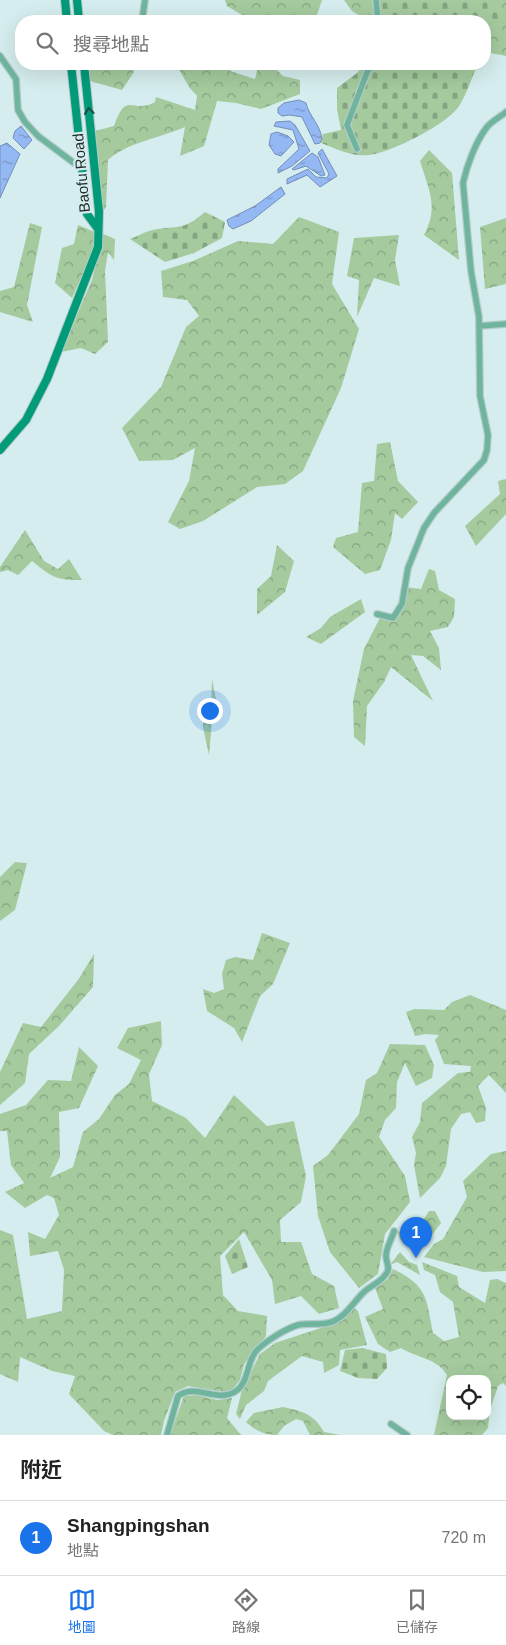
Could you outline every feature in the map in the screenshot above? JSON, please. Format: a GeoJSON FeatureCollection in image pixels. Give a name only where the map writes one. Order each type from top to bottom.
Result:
{"type":"FeatureCollection","features":[{"type":"Feature","properties":{"kind":"street"},"geometry":{"type":"LineString","coordinates":[[65,0],[66,15]]}},
{"type":"Feature","properties":{"kind":"street"},"geometry":{"type":"LineString","coordinates":[[77,0],[79,15]]}},
{"type":"Feature","properties":{"kind":"street"},"geometry":{"type":"LineString","coordinates":[[143,15],[146,0]]}},
{"type":"Feature","properties":{"kind":"street"},"geometry":{"type":"LineString","coordinates":[[376,0],[377,15]]}},
{"type":"Feature","properties":{"kind":"street"},"geometry":{"type":"LineString","coordinates":[[0,56],[16,80],[18,110],[25,122],[38,136],[82,169]]}},
{"type":"Feature","properties":{"kind":"street","name":"Baofu Road"},"geometry":{"type":"LineString","coordinates":[[72,70],[87,214],[98,229]]}},
{"type":"Feature","properties":{"kind":"street","name":"Baofu Road"},"geometry":{"type":"LineString","coordinates":[[85,70],[99,212],[98,229]]}},
{"type":"Feature","properties":{"kind":"street"},"geometry":{"type":"LineString","coordinates":[[357,149],[347,125],[368,70]]}},
{"type":"Feature","properties":{"kind":"street"},"geometry":{"type":"LineString","coordinates":[[377,614],[393,618],[398,613],[402,604],[408,568],[424,528],[486,456],[488,435],[480,396],[479,326],[471,271],[464,183],[466,170],[483,134],[488,126],[506,112]]}},
{"type":"Feature","properties":{"kind":"street"},"geometry":{"type":"LineString","coordinates":[[0,450],[26,420],[47,379],[98,247],[98,229]]}},
{"type":"Feature","properties":{"kind":"street"},"geometry":{"type":"LineString","coordinates":[[479,326],[506,324]]}},
{"type":"Feature","properties":{"kind":"street"},"geometry":{"type":"LineString","coordinates":[[167,1435],[178,1396],[183,1392],[192,1390],[223,1396],[233,1393],[247,1374],[250,1359],[259,1348],[297,1326],[330,1323],[342,1316],[365,1291],[386,1275],[389,1267],[386,1257],[387,1248],[394,1231]]}},
{"type":"Feature","properties":{"kind":"street"},"geometry":{"type":"LineString","coordinates":[[391,1424],[407,1435]]}},
{"type":"Feature","properties":{"kind":"green space"},"geometry":{"type":"Polygon","coordinates":[[[225,0],[322,0],[317,15],[242,15],[227,6],[225,0]]]}},
{"type":"Feature","properties":{"kind":"green space"},"geometry":{"type":"Polygon","coordinates":[[[344,0],[372,0],[374,15],[358,15],[352,11],[344,0]]]}},
{"type":"Feature","properties":{"kind":"green space"},"geometry":{"type":"Polygon","coordinates":[[[377,0],[500,0],[500,10],[491,32],[491,15],[376,15],[377,0]]]}},
{"type":"Feature","properties":{"kind":"green space"},"geometry":{"type":"Polygon","coordinates":[[[436,0],[506,0],[506,56],[491,53],[491,15],[471,15],[436,0]]]}},
{"type":"Feature","properties":{"kind":"green space"},"geometry":{"type":"Polygon","coordinates":[[[89,70],[132,70],[134,72],[122,90],[90,81],[89,70]]]}},
{"type":"Feature","properties":{"kind":"green space"},"geometry":{"type":"Polygon","coordinates":[[[179,70],[230,70],[255,79],[257,70],[277,70],[283,76],[300,80],[300,94],[261,109],[217,101],[204,146],[180,156],[185,127],[116,154],[108,160],[106,207],[102,213],[95,131],[114,126],[123,108],[131,105],[147,105],[155,102],[156,97],[195,110],[197,96],[189,87],[179,70]]]}},
{"type":"Feature","properties":{"kind":"green space"},"geometry":{"type":"Polygon","coordinates":[[[359,70],[476,70],[459,106],[443,121],[418,137],[390,149],[369,155],[345,152],[321,143],[323,134],[341,130],[337,109],[337,88],[359,70]]]}},
{"type":"Feature","properties":{"kind":"green space"},"geometry":{"type":"Polygon","coordinates":[[[429,150],[452,173],[459,260],[424,235],[429,225],[432,207],[420,161],[429,150]]]}},
{"type":"Feature","properties":{"kind":"green space"},"geometry":{"type":"Polygon","coordinates":[[[205,212],[225,222],[222,238],[194,253],[165,262],[130,239],[149,231],[178,227],[190,223],[205,212]]]}},
{"type":"Feature","properties":{"kind":"green space"},"geometry":{"type":"Polygon","coordinates":[[[299,217],[339,232],[332,284],[359,329],[341,388],[303,471],[285,484],[257,487],[203,521],[180,529],[168,522],[189,481],[195,448],[173,460],[139,461],[122,428],[161,387],[186,327],[199,316],[187,300],[163,297],[161,271],[193,261],[238,241],[273,244],[299,217]]]}},
{"type":"Feature","properties":{"kind":"green space"},"geometry":{"type":"Polygon","coordinates":[[[506,218],[506,284],[485,289],[480,227],[506,218]]]}},
{"type":"Feature","properties":{"kind":"green space"},"geometry":{"type":"Polygon","coordinates":[[[30,223],[42,227],[27,305],[33,322],[0,312],[0,291],[14,287],[30,223]]]}},
{"type":"Feature","properties":{"kind":"green space"},"geometry":{"type":"Polygon","coordinates":[[[78,225],[95,232],[96,245],[72,298],[55,283],[62,248],[74,244],[78,225]]]}},
{"type":"Feature","properties":{"kind":"green space"},"geometry":{"type":"Polygon","coordinates":[[[103,234],[115,239],[114,260],[108,252],[105,271],[108,342],[95,354],[81,348],[61,352],[92,280],[103,234]]]}},
{"type":"Feature","properties":{"kind":"green space"},"geometry":{"type":"Polygon","coordinates":[[[399,235],[395,260],[400,286],[374,278],[357,317],[359,280],[347,276],[354,238],[399,235]]]}},
{"type":"Feature","properties":{"kind":"green space"},"geometry":{"type":"Polygon","coordinates":[[[390,442],[398,481],[418,502],[402,519],[395,513],[391,540],[380,570],[365,574],[333,547],[336,538],[358,532],[362,483],[374,481],[377,444],[390,442]]]}},
{"type":"Feature","properties":{"kind":"green space"},"geometry":{"type":"Polygon","coordinates":[[[506,479],[506,514],[476,546],[465,526],[500,494],[498,481],[506,479]]]}},
{"type":"Feature","properties":{"kind":"green space"},"geometry":{"type":"Polygon","coordinates":[[[25,530],[44,561],[58,569],[69,559],[82,580],[55,577],[32,561],[18,575],[8,570],[0,572],[0,567],[25,530]]]}},
{"type":"Feature","properties":{"kind":"green space"},"geometry":{"type":"Polygon","coordinates":[[[277,545],[294,561],[285,592],[257,615],[257,589],[271,576],[277,545]]]}},
{"type":"Feature","properties":{"kind":"green space"},"geometry":{"type":"Polygon","coordinates":[[[429,569],[435,571],[439,590],[455,599],[454,617],[448,627],[430,631],[439,648],[441,670],[423,656],[411,655],[433,701],[391,667],[384,682],[367,706],[365,746],[354,737],[353,701],[364,649],[383,612],[393,616],[405,587],[421,589],[429,569]]]}},
{"type":"Feature","properties":{"kind":"green space"},"geometry":{"type":"Polygon","coordinates":[[[361,599],[365,612],[321,644],[306,637],[321,628],[330,617],[361,599]]]}},
{"type":"Feature","properties":{"kind":"green space"},"geometry":{"type":"Polygon","coordinates":[[[212,679],[217,704],[212,721],[209,755],[203,727],[203,712],[211,707],[212,679]]]}},
{"type":"Feature","properties":{"kind":"green space"},"geometry":{"type":"Polygon","coordinates":[[[15,862],[27,863],[15,910],[0,921],[0,877],[15,862]]]}},
{"type":"Feature","properties":{"kind":"green space"},"geometry":{"type":"Polygon","coordinates":[[[262,933],[290,943],[273,984],[260,996],[242,1042],[234,1028],[207,1011],[203,989],[214,993],[224,989],[222,974],[226,960],[235,957],[253,960],[262,933]]]}},
{"type":"Feature","properties":{"kind":"green space"},"geometry":{"type":"Polygon","coordinates":[[[94,954],[93,987],[59,1026],[29,1054],[25,1083],[0,1105],[0,1072],[23,1023],[41,1027],[78,980],[94,954]]]}},
{"type":"Feature","properties":{"kind":"green space"},"geometry":{"type":"Polygon","coordinates":[[[470,995],[506,1010],[506,1093],[489,1075],[478,1086],[486,1108],[485,1121],[476,1123],[470,1112],[461,1114],[451,1129],[446,1166],[440,1178],[420,1198],[414,1165],[416,1153],[412,1137],[420,1122],[422,1103],[458,1073],[470,1072],[471,1066],[444,1064],[435,1040],[439,1035],[426,1034],[415,1036],[406,1012],[415,1009],[444,1010],[452,1002],[470,995]]]}},
{"type":"Feature","properties":{"kind":"green space"},"geometry":{"type":"Polygon","coordinates":[[[161,1021],[162,1045],[149,1074],[152,1101],[186,1118],[205,1138],[234,1095],[267,1126],[294,1121],[306,1176],[301,1202],[280,1220],[281,1242],[301,1242],[312,1274],[334,1286],[339,1308],[319,1314],[301,1296],[275,1304],[272,1280],[244,1232],[220,1256],[223,1295],[238,1311],[267,1316],[266,1336],[244,1364],[240,1380],[233,1389],[225,1392],[188,1386],[175,1392],[161,1435],[113,1435],[104,1431],[69,1394],[75,1376],[52,1371],[20,1357],[18,1382],[0,1374],[0,1230],[13,1235],[27,1319],[62,1311],[64,1270],[58,1251],[30,1256],[28,1232],[45,1239],[59,1215],[54,1198],[47,1195],[25,1208],[5,1192],[24,1183],[11,1165],[7,1131],[0,1131],[0,1114],[26,1105],[48,1080],[71,1081],[79,1047],[98,1066],[79,1108],[59,1112],[60,1157],[50,1178],[73,1167],[83,1132],[99,1119],[115,1095],[129,1084],[141,1060],[117,1048],[128,1028],[161,1021]]]}},
{"type":"Feature","properties":{"kind":"green space"},"geometry":{"type":"Polygon","coordinates":[[[390,1044],[425,1045],[434,1065],[432,1078],[416,1086],[405,1063],[397,1082],[396,1108],[385,1120],[379,1137],[405,1176],[410,1202],[385,1234],[378,1274],[359,1288],[330,1252],[318,1216],[313,1166],[328,1155],[359,1114],[366,1080],[377,1073],[390,1044]]]}},
{"type":"Feature","properties":{"kind":"green space"},"geometry":{"type":"Polygon","coordinates":[[[506,1151],[506,1271],[483,1272],[424,1257],[434,1244],[443,1239],[467,1197],[463,1181],[491,1154],[506,1151]]]}},
{"type":"Feature","properties":{"kind":"green space"},"geometry":{"type":"Polygon","coordinates":[[[429,1211],[435,1211],[441,1223],[424,1245],[405,1245],[400,1239],[398,1232],[403,1230],[408,1235],[420,1225],[429,1211]]]}},
{"type":"Feature","properties":{"kind":"green space"},"geometry":{"type":"Polygon","coordinates":[[[239,1239],[248,1267],[232,1274],[225,1256],[239,1239]]]}},
{"type":"Feature","properties":{"kind":"green space"},"geometry":{"type":"Polygon","coordinates":[[[400,1252],[409,1262],[417,1265],[420,1275],[397,1262],[390,1265],[400,1252]]]}},
{"type":"Feature","properties":{"kind":"green space"},"geometry":{"type":"Polygon","coordinates":[[[422,1262],[457,1276],[459,1287],[485,1303],[490,1280],[497,1279],[506,1283],[506,1386],[503,1383],[498,1386],[491,1407],[491,1375],[447,1375],[438,1365],[401,1348],[390,1352],[378,1344],[365,1317],[383,1309],[375,1288],[388,1279],[393,1269],[413,1281],[424,1294],[433,1333],[444,1341],[459,1337],[453,1302],[440,1292],[435,1275],[424,1270],[422,1262]]]}},
{"type":"Feature","properties":{"kind":"green space"},"geometry":{"type":"Polygon","coordinates":[[[354,1308],[358,1311],[367,1345],[340,1350],[339,1365],[324,1373],[323,1362],[302,1356],[268,1381],[264,1391],[246,1405],[240,1419],[236,1414],[242,1390],[260,1354],[275,1343],[336,1323],[354,1308]]]}},
{"type":"Feature","properties":{"kind":"green space"},"geometry":{"type":"Polygon","coordinates":[[[362,1348],[386,1354],[387,1368],[377,1379],[358,1378],[340,1371],[345,1350],[362,1348]]]}},
{"type":"Feature","properties":{"kind":"green space"},"geometry":{"type":"Polygon","coordinates":[[[446,1380],[446,1420],[489,1420],[488,1428],[482,1435],[434,1435],[446,1380]]]}},
{"type":"Feature","properties":{"kind":"green space"},"geometry":{"type":"Polygon","coordinates":[[[197,1395],[217,1400],[232,1398],[227,1418],[241,1435],[170,1435],[184,1396],[197,1395]]]}},
{"type":"Feature","properties":{"kind":"green space"},"geometry":{"type":"Polygon","coordinates":[[[283,1407],[312,1417],[324,1432],[340,1435],[310,1435],[303,1421],[296,1419],[284,1426],[277,1435],[260,1432],[246,1422],[254,1413],[283,1407]]]}},
{"type":"Feature","properties":{"kind":"water"},"geometry":{"type":"Polygon","coordinates":[[[299,100],[306,103],[319,129],[322,139],[320,143],[315,144],[302,117],[282,116],[278,113],[278,108],[284,103],[299,100]]]}},
{"type":"Feature","properties":{"kind":"water"},"geometry":{"type":"Polygon","coordinates":[[[290,121],[295,125],[310,151],[292,166],[278,173],[278,169],[299,149],[293,130],[274,126],[276,122],[290,121]]]}},
{"type":"Feature","properties":{"kind":"water"},"geometry":{"type":"Polygon","coordinates":[[[21,126],[32,140],[24,149],[13,138],[15,131],[21,126]]]}},
{"type":"Feature","properties":{"kind":"water"},"geometry":{"type":"Polygon","coordinates":[[[277,132],[288,136],[294,142],[281,156],[275,154],[269,145],[271,134],[277,132]]]}},
{"type":"Feature","properties":{"kind":"water"},"geometry":{"type":"Polygon","coordinates":[[[7,143],[20,154],[0,198],[0,146],[7,143]]]}},
{"type":"Feature","properties":{"kind":"water"},"geometry":{"type":"Polygon","coordinates":[[[322,149],[337,176],[320,187],[307,175],[287,184],[287,179],[308,169],[316,177],[327,178],[329,174],[318,153],[322,149]]]}},
{"type":"Feature","properties":{"kind":"water"},"geometry":{"type":"Polygon","coordinates":[[[312,153],[318,157],[325,175],[321,176],[306,166],[292,169],[312,153]]]}},
{"type":"Feature","properties":{"kind":"water"},"geometry":{"type":"Polygon","coordinates":[[[281,187],[285,194],[251,221],[233,229],[229,226],[227,220],[255,206],[281,187]]]}},
{"type":"Feature","properties":{"kind":"place","name":"Shangpingshan"},"geometry":{"type":"Point","coordinates":[416,1258]}}]}
